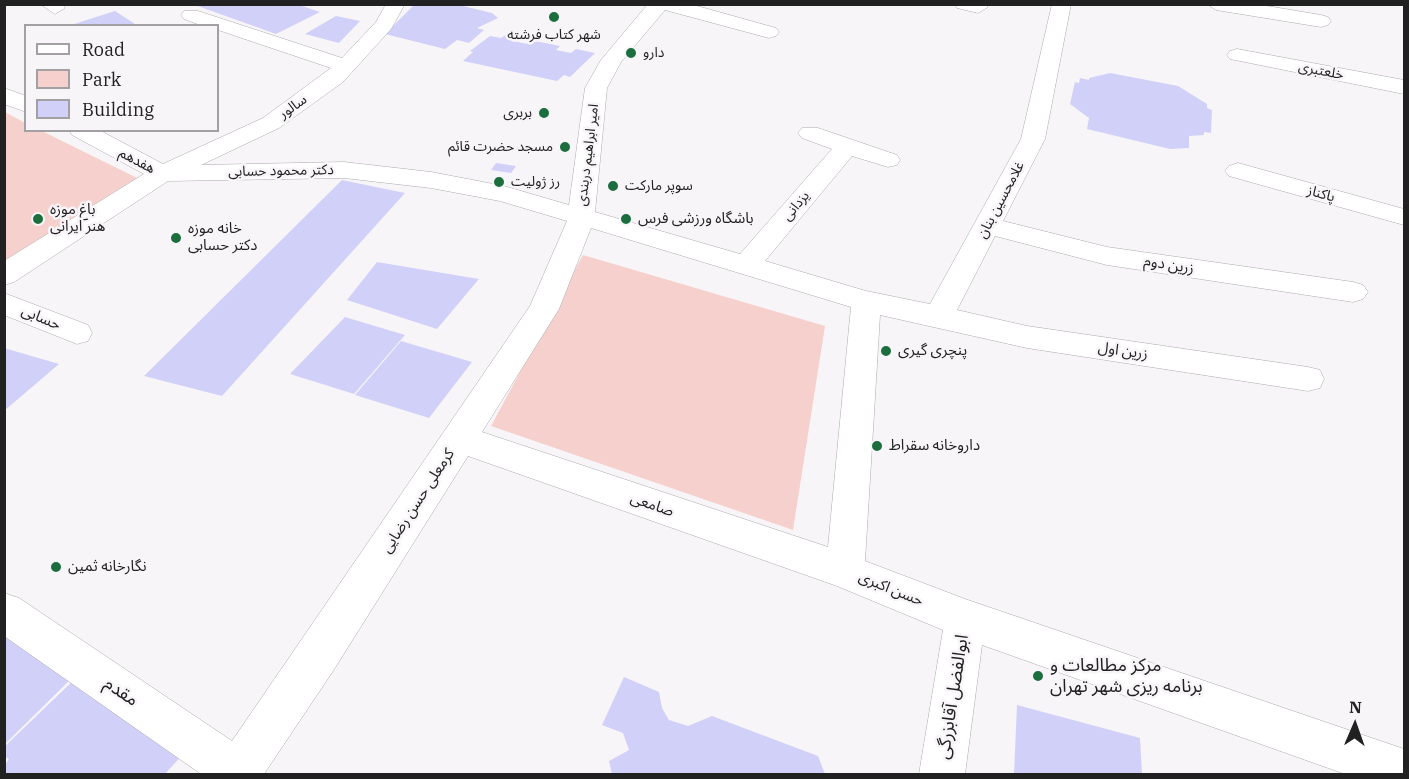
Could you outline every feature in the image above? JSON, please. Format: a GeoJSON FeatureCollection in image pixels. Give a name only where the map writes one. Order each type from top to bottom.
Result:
{"type":"FeatureCollection","features":[{"type":"Feature","properties":{"kind":"street","name":"سالور"},"geometry":{"type":"LineString","coordinates":[[162,174],[271,123],[335,77],[384,25],[396,4]]}},
{"type":"Feature","properties":{"kind":"street","name":"امیر ابراهیم دربندی"},"geometry":{"type":"LineString","coordinates":[[581,219],[596,88],[612,60],[659,4]]}},
{"type":"Feature","properties":{"kind":"street"},"geometry":{"type":"LineString","coordinates":[[666,4],[769,32]]}},
{"type":"Feature","properties":{"kind":"street","name":"غلامحسین بنان"},"geometry":{"type":"LineString","coordinates":[[939,317],[1033,139],[1062,4]]}},
{"type":"Feature","properties":{"kind":"street"},"geometry":{"type":"LineString","coordinates":[[1216,4],[1321,21]]}},
{"type":"Feature","properties":{"kind":"street"},"geometry":{"type":"LineString","coordinates":[[190,15],[218,24]]}},
{"type":"Feature","properties":{"kind":"street"},"geometry":{"type":"LineString","coordinates":[[219,24],[346,66]]}},
{"type":"Feature","properties":{"kind":"street","name":"خلعتبری"},"geometry":{"type":"LineString","coordinates":[[1237,55],[1404,87]]}},
{"type":"Feature","properties":{"kind":"street"},"geometry":{"type":"LineString","coordinates":[[4,95],[24,104]]}},
{"type":"Feature","properties":{"kind":"street","name":"هفدهم"},"geometry":{"type":"LineString","coordinates":[[84,132],[162,174]]}},
{"type":"Feature","properties":{"kind":"street"},"geometry":{"type":"LineString","coordinates":[[810,133],[888,160]]}},
{"type":"Feature","properties":{"kind":"street","name":"یزدانی"},"geometry":{"type":"LineString","coordinates":[[746,266],[847,146]]}},
{"type":"Feature","properties":{"kind":"street","name":"دکتر محمود حسابی"},"geometry":{"type":"LineString","coordinates":[[162,174],[344,170],[431,180],[504,194],[581,219]]}},
{"type":"Feature","properties":{"kind":"street","name":"پاکناز"},"geometry":{"type":"LineString","coordinates":[[1238,171],[1404,217]]}},
{"type":"Feature","properties":{"kind":"street"},"geometry":{"type":"LineString","coordinates":[[4,275],[162,174]]}},
{"type":"Feature","properties":{"kind":"street"},"geometry":{"type":"LineString","coordinates":[[581,219],[866,301],[939,317]]}},
{"type":"Feature","properties":{"kind":"street","name":"کرمعلی حسن رضایی"},"geometry":{"type":"LineString","coordinates":[[237,773],[318,656],[544,309],[581,219]]}},
{"type":"Feature","properties":{"kind":"street","name":"زرین دوم"},"geometry":{"type":"LineString","coordinates":[[987,226],[1107,256],[1353,292]]}},
{"type":"Feature","properties":{"kind":"street","name":"حسن اکبری"},"geometry":{"type":"LineString","coordinates":[[866,301],[845,571],[965,619],[1404,772]]}},
{"type":"Feature","properties":{"kind":"street","name":"حسابی"},"geometry":{"type":"LineString","coordinates":[[4,303],[77,333]]}},
{"type":"Feature","properties":{"kind":"street","name":"زرین اول"},"geometry":{"type":"LineString","coordinates":[[939,317],[1028,337],[1308,379]]}},
{"type":"Feature","properties":{"kind":"street","name":"صامعی"},"geometry":{"type":"LineString","coordinates":[[458,438],[845,571]]}},
{"type":"Feature","properties":{"kind":"street","name":"مقدم"},"geometry":{"type":"LineString","coordinates":[[4,612],[237,773]]}},
{"type":"Feature","properties":{"kind":"street","name":"ابوالفضل آقابزرگی"},"geometry":{"type":"LineString","coordinates":[[942,774],[965,619]]}},
{"type":"Feature","properties":{"kind":"green space","name":"باغ موزه هنر ایرانی"},"geometry":{"type":"Polygon","coordinates":[[[5,112],[24,122],[24,132],[44,132],[137,178],[5,260],[5,112]]]}},
{"type":"Feature","properties":{"kind":"green space"},"geometry":{"type":"Polygon","coordinates":[[[583,255],[825,326],[793,530],[491,426],[583,255]]]}},
{"type":"Feature","properties":{"kind":"building"},"geometry":{"type":"Polygon","coordinates":[[[192,4],[296,4],[320,12],[276,34],[192,4]]]}},
{"type":"Feature","properties":{"kind":"building"},"geometry":{"type":"Polygon","coordinates":[[[415,4],[455,4],[492,13],[498,18],[477,28],[484,30],[469,43],[457,40],[445,49],[385,34],[415,4]]]}},
{"type":"Feature","properties":{"kind":"building"},"geometry":{"type":"Polygon","coordinates":[[[115,11],[135,24],[74,24],[115,11]]]}},
{"type":"Feature","properties":{"kind":"building"},"geometry":{"type":"Polygon","coordinates":[[[336,16],[360,21],[339,43],[305,34],[336,16]]]}},
{"type":"Feature","properties":{"kind":"building"},"geometry":{"type":"Polygon","coordinates":[[[507,34],[519,36],[513,41],[527,44],[530,40],[560,46],[556,50],[571,53],[576,49],[595,53],[570,77],[564,75],[557,81],[463,61],[473,52],[470,51],[490,36],[501,38],[507,34]]]}},
{"type":"Feature","properties":{"kind":"building"},"geometry":{"type":"Polygon","coordinates":[[[1110,73],[1178,86],[1207,104],[1207,108],[1212,110],[1211,133],[1204,132],[1204,135],[1189,136],[1189,148],[1170,149],[1087,129],[1089,118],[1070,104],[1075,82],[1079,83],[1080,78],[1089,80],[1089,78],[1110,73]]]}},
{"type":"Feature","properties":{"kind":"building"},"geometry":{"type":"Polygon","coordinates":[[[496,163],[516,166],[511,173],[491,170],[496,163]]]}},
{"type":"Feature","properties":{"kind":"building"},"geometry":{"type":"Polygon","coordinates":[[[342,180],[405,193],[222,396],[144,376],[342,180]]]}},
{"type":"Feature","properties":{"kind":"building"},"geometry":{"type":"Polygon","coordinates":[[[377,262],[479,279],[437,329],[347,300],[377,262]]]}},
{"type":"Feature","properties":{"kind":"building"},"geometry":{"type":"Polygon","coordinates":[[[345,317],[405,335],[354,394],[290,374],[345,317]]]}},
{"type":"Feature","properties":{"kind":"building"},"geometry":{"type":"Polygon","coordinates":[[[401,341],[472,362],[429,418],[355,395],[401,341]]]}},
{"type":"Feature","properties":{"kind":"building"},"geometry":{"type":"Polygon","coordinates":[[[4,348],[59,364],[4,411],[4,348]]]}},
{"type":"Feature","properties":{"kind":"building"},"geometry":{"type":"Polygon","coordinates":[[[4,633],[73,677],[4,745],[4,633]]]}},
{"type":"Feature","properties":{"kind":"building"},"geometry":{"type":"Polygon","coordinates":[[[78,676],[184,753],[165,774],[4,774],[4,766],[9,759],[4,756],[4,747],[78,676]]]}},
{"type":"Feature","properties":{"kind":"building"},"geometry":{"type":"Polygon","coordinates":[[[624,677],[659,692],[662,708],[669,720],[688,726],[712,716],[818,756],[825,774],[612,774],[609,761],[629,750],[623,733],[602,725],[624,677]]]}},
{"type":"Feature","properties":{"kind":"building"},"geometry":{"type":"Polygon","coordinates":[[[1017,705],[1140,738],[1142,774],[1014,774],[1017,705]]]}},
{"type":"Feature","properties":{"kind":"place","name":"شهر کتاب فرشته"},"geometry":{"type":"Point","coordinates":[554,17]}},
{"type":"Feature","properties":{"kind":"place","name":"دارو"},"geometry":{"type":"Point","coordinates":[631,53]}},
{"type":"Feature","properties":{"kind":"place","name":"بربری"},"geometry":{"type":"Point","coordinates":[544,113]}},
{"type":"Feature","properties":{"kind":"place","name":"مسجد حضرت قائم"},"geometry":{"type":"Point","coordinates":[565,147]}},
{"type":"Feature","properties":{"kind":"place","name":"رز ژولیت"},"geometry":{"type":"Point","coordinates":[499,182]}},
{"type":"Feature","properties":{"kind":"place","name":"سوپر مارکت"},"geometry":{"type":"Point","coordinates":[613,186]}},
{"type":"Feature","properties":{"kind":"place","name":"باغ موزه هنر ایرانی"},"geometry":{"type":"Point","coordinates":[38,219]}},
{"type":"Feature","properties":{"kind":"place","name":"باشگاه ورزشی فرس"},"geometry":{"type":"Point","coordinates":[626,219]}},
{"type":"Feature","properties":{"kind":"place","name":"خانه موزه دکتر حسابی"},"geometry":{"type":"Point","coordinates":[176,238]}},
{"type":"Feature","properties":{"kind":"place","name":"پنچری گیری"},"geometry":{"type":"Point","coordinates":[886,351]}},
{"type":"Feature","properties":{"kind":"place","name":"داروخانه سقراط"},"geometry":{"type":"Point","coordinates":[877,446]}},
{"type":"Feature","properties":{"kind":"place","name":"نگارخانه ثمین"},"geometry":{"type":"Point","coordinates":[56,567]}},
{"type":"Feature","properties":{"kind":"place","name":"مرکز مطالعات و برنامه ریزی شهر تهران"},"geometry":{"type":"Point","coordinates":[1038,676]}}]}
